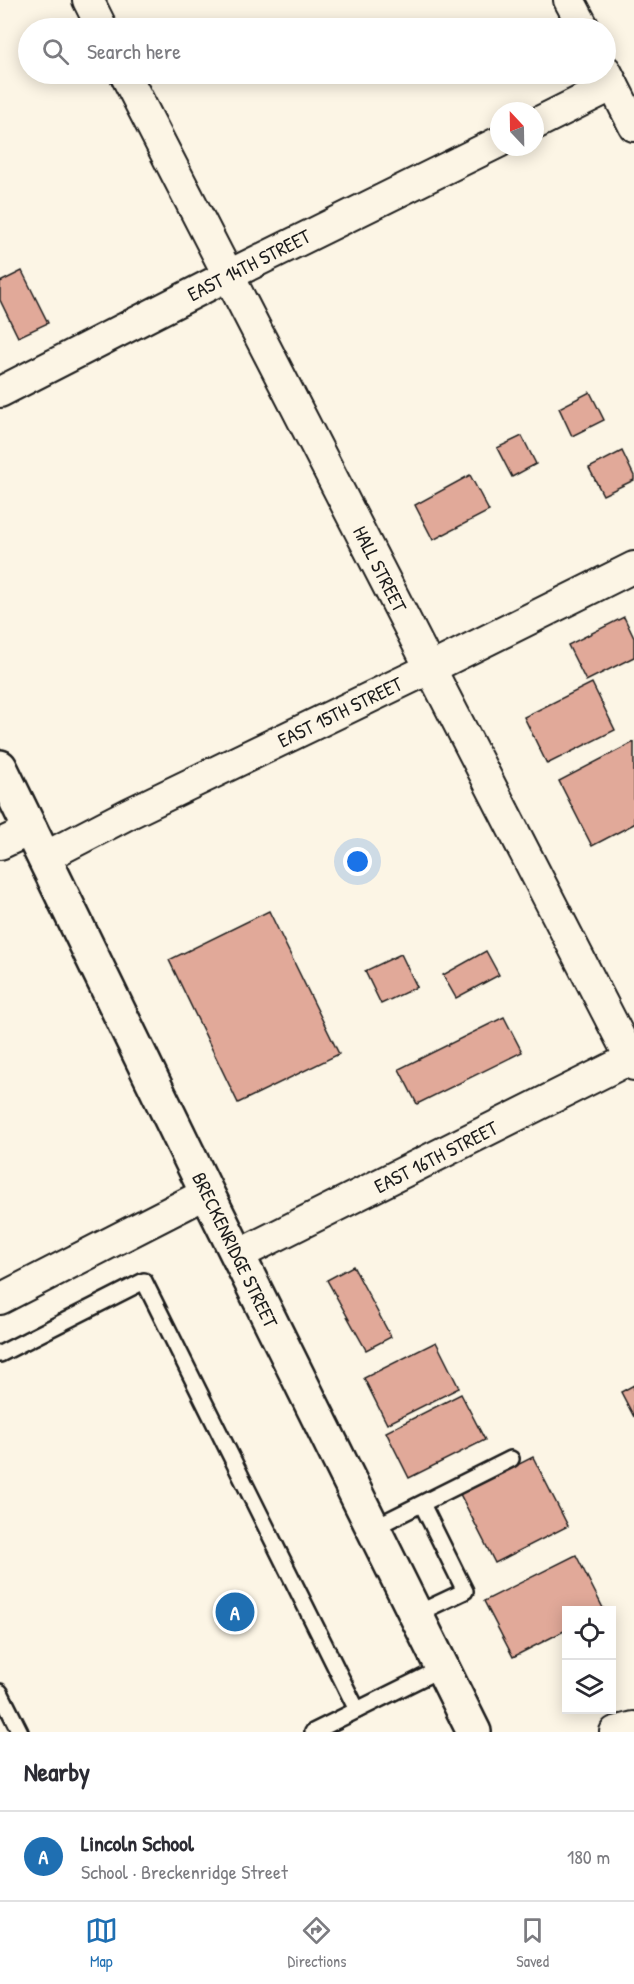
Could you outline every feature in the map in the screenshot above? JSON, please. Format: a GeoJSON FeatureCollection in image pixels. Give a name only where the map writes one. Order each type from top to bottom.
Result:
{"type":"FeatureCollection","features":[{"type":"Feature","properties":{"kind":"main road","name":"BRECKENRIDGE STREET"},"geometry":{"type":"LineString","coordinates":[[0,766],[207,1193],[474,1732]]}},
{"type":"Feature","properties":{"kind":"street"},"geometry":{"type":"LineString","coordinates":[[88,0],[97,18]]}},
{"type":"Feature","properties":{"kind":"street"},"geometry":{"type":"LineString","coordinates":[[569,0],[579,18]]}},
{"type":"Feature","properties":{"kind":"street","name":"HALL STREET"},"geometry":{"type":"LineString","coordinates":[[130,84],[633,1060]]}},
{"type":"Feature","properties":{"kind":"street"},"geometry":{"type":"LineString","coordinates":[[544,118],[599,84]]}},
{"type":"Feature","properties":{"kind":"street"},"geometry":{"type":"LineString","coordinates":[[612,84],[634,126]]}},
{"type":"Feature","properties":{"kind":"street","name":"EAST 14TH STREET"},"geometry":{"type":"LineString","coordinates":[[0,392],[229,275],[490,146]]}},
{"type":"Feature","properties":{"kind":"street","name":"EAST 15TH STREET"},"geometry":{"type":"LineString","coordinates":[[0,844],[38,843],[128,814],[634,567]]}},
{"type":"Feature","properties":{"kind":"street","name":"EAST 16TH STREET"},"geometry":{"type":"LineString","coordinates":[[238,1255],[633,1060]]}},
{"type":"Feature","properties":{"kind":"street"},"geometry":{"type":"LineString","coordinates":[[0,1299],[207,1193]]}},
{"type":"Feature","properties":{"kind":"street"},"geometry":{"type":"LineString","coordinates":[[615,1732],[634,1727]]}},
{"type":"Feature","properties":{"kind":"lane"},"geometry":{"type":"LineString","coordinates":[[0,1353],[144,1281],[357,1710]]}},
{"type":"Feature","properties":{"kind":"lane"},"geometry":{"type":"LineString","coordinates":[[373,1528],[511,1459]]}},
{"type":"Feature","properties":{"kind":"lane"},"geometry":{"type":"LineString","coordinates":[[416,1614],[465,1591],[422,1504]]}},
{"type":"Feature","properties":{"kind":"lane"},"geometry":{"type":"LineString","coordinates":[[313,1732],[442,1668]]}},
{"type":"Feature","properties":{"kind":"lane"},"geometry":{"type":"LineString","coordinates":[[0,1692],[20,1732]]}},
{"type":"Feature","properties":{"kind":"building"},"geometry":{"type":"Polygon","coordinates":[[[22,271],[48,323],[18,337],[0,300],[0,282],[22,271]]]}},
{"type":"Feature","properties":{"kind":"building"},"geometry":{"type":"Polygon","coordinates":[[[590,392],[604,420],[572,436],[559,408],[590,392]]]}},
{"type":"Feature","properties":{"kind":"building"},"geometry":{"type":"Polygon","coordinates":[[[522,436],[536,464],[512,477],[497,448],[522,436]]]}},
{"type":"Feature","properties":{"kind":"building"},"geometry":{"type":"Polygon","coordinates":[[[622,451],[634,480],[603,495],[589,468],[622,451]]]}},
{"type":"Feature","properties":{"kind":"building"},"geometry":{"type":"Polygon","coordinates":[[[470,475],[489,511],[433,540],[415,505],[470,475]]]}},
{"type":"Feature","properties":{"kind":"building"},"geometry":{"type":"Polygon","coordinates":[[[624,617],[634,638],[634,657],[586,681],[568,645],[624,617]]]}},
{"type":"Feature","properties":{"kind":"building"},"geometry":{"type":"Polygon","coordinates":[[[592,683],[615,730],[547,764],[524,717],[592,683]]]}},
{"type":"Feature","properties":{"kind":"building"},"geometry":{"type":"Polygon","coordinates":[[[634,742],[634,824],[592,846],[559,781],[634,742]]]}},
{"type":"Feature","properties":{"kind":"building"},"geometry":{"type":"Polygon","coordinates":[[[269,911],[339,1054],[238,1103],[169,960],[269,911]]]}},
{"type":"Feature","properties":{"kind":"building"},"geometry":{"type":"Polygon","coordinates":[[[486,951],[499,975],[456,998],[443,975],[486,951]]]}},
{"type":"Feature","properties":{"kind":"building"},"geometry":{"type":"Polygon","coordinates":[[[401,954],[417,987],[381,1004],[365,971],[401,954]]]}},
{"type":"Feature","properties":{"kind":"building"},"geometry":{"type":"Polygon","coordinates":[[[504,1017],[522,1052],[417,1104],[399,1069],[504,1017]]]}},
{"type":"Feature","properties":{"kind":"building"},"geometry":{"type":"Polygon","coordinates":[[[353,1266],[391,1337],[366,1350],[327,1280],[353,1266]]]}},
{"type":"Feature","properties":{"kind":"building"},"geometry":{"type":"Polygon","coordinates":[[[436,1342],[459,1388],[387,1424],[364,1378],[436,1342]]]}},
{"type":"Feature","properties":{"kind":"building"},"geometry":{"type":"Polygon","coordinates":[[[634,1385],[634,1417],[621,1392],[634,1385]]]}},
{"type":"Feature","properties":{"kind":"building"},"geometry":{"type":"Polygon","coordinates":[[[461,1394],[485,1440],[409,1478],[386,1432],[461,1394]]]}},
{"type":"Feature","properties":{"kind":"building"},"geometry":{"type":"Polygon","coordinates":[[[533,1457],[568,1526],[495,1563],[460,1494],[533,1457]]]}},
{"type":"Feature","properties":{"kind":"building"},"geometry":{"type":"Polygon","coordinates":[[[576,1555],[602,1606],[562,1606],[562,1632],[513,1657],[484,1601],[576,1555]]]}},
{"type":"Feature","properties":{"kind":"place","name":"Lincoln School"},"geometry":{"type":"Point","coordinates":[235,1612]}}]}
